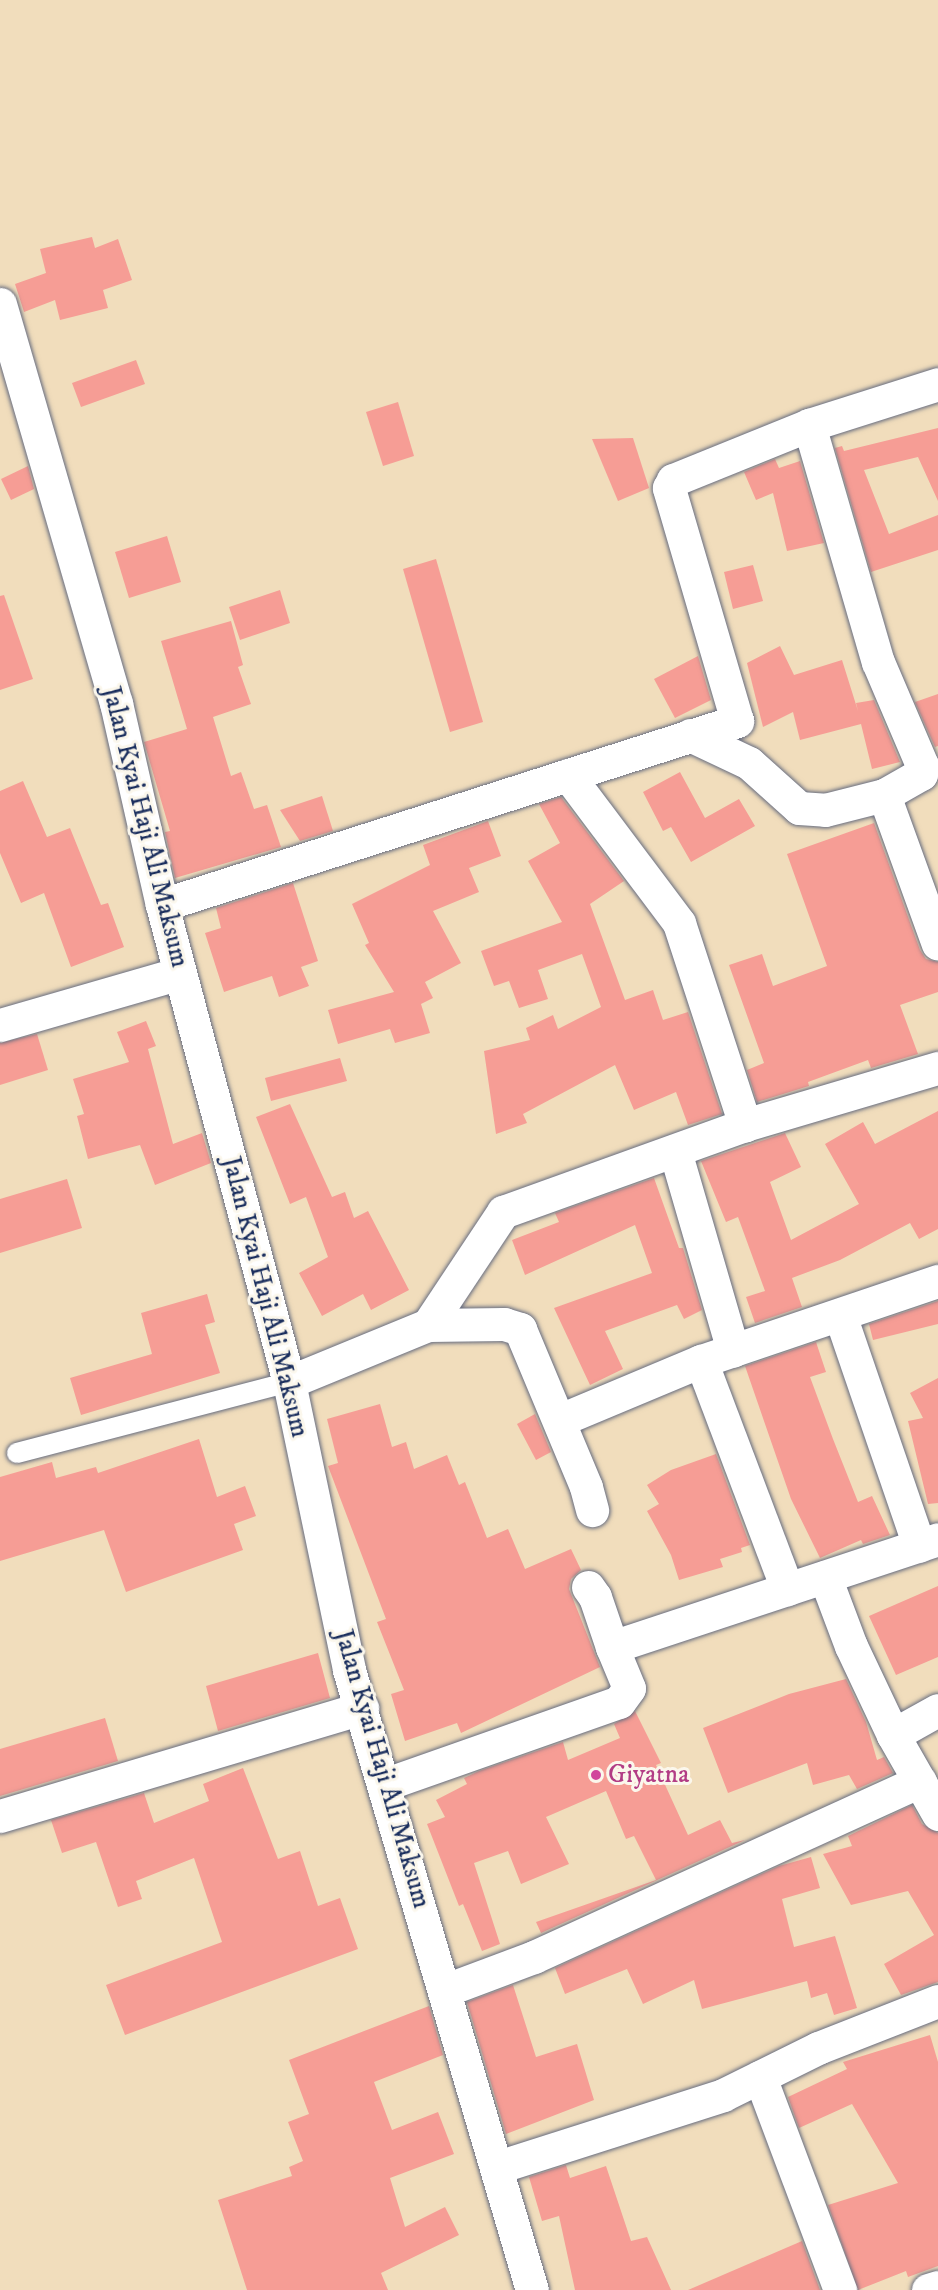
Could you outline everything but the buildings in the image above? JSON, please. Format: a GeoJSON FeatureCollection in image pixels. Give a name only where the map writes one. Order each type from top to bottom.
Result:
{"type":"FeatureCollection","features":[{"type":"Feature","properties":{"kind":"street","name":"Jalan Kyai Haji Ali Maksum"},"geometry":{"type":"LineString","coordinates":[[0,304],[116,703],[162,905],[289,1382],[350,1670],[386,1784],[532,2290]]}},
{"type":"Feature","properties":{"kind":"street"},"geometry":{"type":"LineString","coordinates":[[162,905],[733,723],[737,716],[669,488],[683,473],[809,425],[938,384]]}},
{"type":"Feature","properties":{"kind":"street"},"geometry":{"type":"LineString","coordinates":[[690,735],[749,763],[799,808],[825,810],[884,795],[921,774],[929,756],[878,662],[809,425]]}},
{"type":"Feature","properties":{"kind":"street"},"geometry":{"type":"LineString","coordinates":[[568,775],[679,923],[745,1125]]}},
{"type":"Feature","properties":{"kind":"street"},"geometry":{"type":"LineString","coordinates":[[884,795],[938,944]]}},
{"type":"Feature","properties":{"kind":"street"},"geometry":{"type":"LineString","coordinates":[[0,1025],[180,973]]}},
{"type":"Feature","properties":{"kind":"street"},"geometry":{"type":"LineString","coordinates":[[428,1325],[503,1212],[745,1125],[938,1068]]}},
{"type":"Feature","properties":{"kind":"street"},"geometry":{"type":"LineString","coordinates":[[675,1150],[733,1351]]}},
{"type":"Feature","properties":{"kind":"street"},"geometry":{"type":"LineString","coordinates":[[560,1420],[701,1361],[938,1281]]}},
{"type":"Feature","properties":{"kind":"street"},"geometry":{"type":"LineString","coordinates":[[612,1647],[928,1543],[840,1315]]}},
{"type":"Feature","properties":{"kind":"street"},"geometry":{"type":"LineString","coordinates":[[289,1382],[428,1325],[504,1324],[520,1329],[560,1420],[592,1510]]}},
{"type":"Feature","properties":{"kind":"street"},"geometry":{"type":"LineString","coordinates":[[701,1361],[787,1589]]}},
{"type":"Feature","properties":{"kind":"street"},"geometry":{"type":"LineString","coordinates":[[825,1577],[851,1646],[893,1736],[938,1814]]}},
{"type":"Feature","properties":{"kind":"street"},"geometry":{"type":"LineString","coordinates":[[386,1784],[619,1702],[629,1688],[588,1587]]}},
{"type":"Feature","properties":{"kind":"street"},"geometry":{"type":"LineString","coordinates":[[0,1816],[362,1708]]}},
{"type":"Feature","properties":{"kind":"street"},"geometry":{"type":"LineString","coordinates":[[893,1736],[938,1710]]}},
{"type":"Feature","properties":{"kind":"street"},"geometry":{"type":"LineString","coordinates":[[446,1990],[534,1957],[920,1781]]}},
{"type":"Feature","properties":{"kind":"street"},"geometry":{"type":"LineString","coordinates":[[498,2168],[723,2095],[818,2048],[938,2001]]}},
{"type":"Feature","properties":{"kind":"street"},"geometry":{"type":"LineString","coordinates":[[760,2077],[840,2290]]}},
{"type":"Feature","properties":{"kind":"street"},"geometry":{"type":"LineString","coordinates":[[928,2290],[938,2287]]}},
{"type":"Feature","properties":{"kind":"lane"},"geometry":{"type":"LineString","coordinates":[[17,1453],[289,1382]]}},
{"type":"Feature","properties":{"kind":"place","name":"Giyatna"},"geometry":{"type":"Point","coordinates":[596,1775]}}]}
